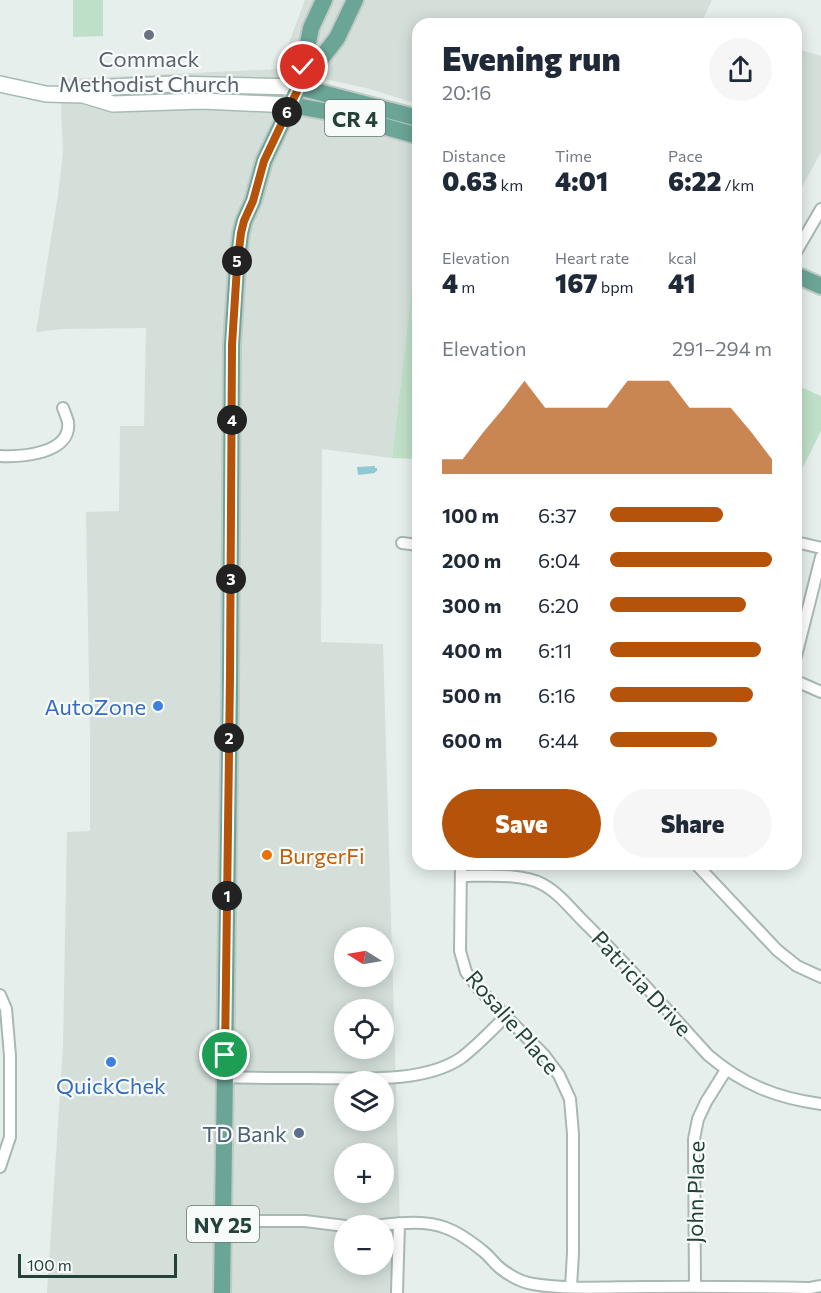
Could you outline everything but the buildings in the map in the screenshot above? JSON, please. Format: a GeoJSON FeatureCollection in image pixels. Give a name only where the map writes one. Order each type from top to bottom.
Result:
{"type":"FeatureCollection","features":[{"type":"Feature","properties":{"kind":"main road","name":"NY 25"},"geometry":{"type":"LineString","coordinates":[[222,1293],[232,345],[237,267],[244,221],[253,201],[264,161],[299,87],[311,28],[324,0]]}},
{"type":"Feature","properties":{"kind":"main road","name":"NY 25"},"geometry":{"type":"LineString","coordinates":[[299,87],[337,38],[355,0]]}},
{"type":"Feature","properties":{"kind":"main road","name":"CR 4"},"geometry":{"type":"LineString","coordinates":[[0,84],[46,93],[83,95],[113,104],[202,101],[291,105],[340,114],[412,134]]}},
{"type":"Feature","properties":{"kind":"main road","name":"CR 4"},"geometry":{"type":"LineString","coordinates":[[83,95],[113,87],[171,84],[299,87],[412,116]]}},
{"type":"Feature","properties":{"kind":"main road"},"geometry":{"type":"LineString","coordinates":[[802,278],[821,286]]}},
{"type":"Feature","properties":{"kind":"street"},"geometry":{"type":"LineString","coordinates":[[802,241],[821,208]]}},
{"type":"Feature","properties":{"kind":"street"},"geometry":{"type":"LineString","coordinates":[[0,456],[38,454],[53,448],[64,439],[68,424],[63,408]]}},
{"type":"Feature","properties":{"kind":"street"},"geometry":{"type":"LineString","coordinates":[[402,543],[412,544]]}},
{"type":"Feature","properties":{"kind":"street"},"geometry":{"type":"LineString","coordinates":[[802,543],[821,548]]}},
{"type":"Feature","properties":{"kind":"street"},"geometry":{"type":"LineString","coordinates":[[802,635],[821,557]]}},
{"type":"Feature","properties":{"kind":"street"},"geometry":{"type":"LineString","coordinates":[[802,684],[821,692]]}},
{"type":"Feature","properties":{"kind":"street","name":"Rosalie Place"},"geometry":{"type":"LineString","coordinates":[[461,870],[460,951],[466,972],[505,1017],[544,1055],[559,1075],[570,1100],[573,1134],[571,1287]]}},
{"type":"Feature","properties":{"kind":"street"},"geometry":{"type":"LineString","coordinates":[[702,870],[777,950],[797,966],[821,977]]}},
{"type":"Feature","properties":{"kind":"street","name":"Patricia Drive"},"geometry":{"type":"LineString","coordinates":[[461,876],[526,879],[542,884],[558,896],[594,931],[708,1054],[726,1070],[774,1094],[821,1104]]}},
{"type":"Feature","properties":{"kind":"street"},"geometry":{"type":"LineString","coordinates":[[0,995],[6,1009],[5,1056],[10,1137],[0,1167]]}},
{"type":"Feature","properties":{"kind":"street"},"geometry":{"type":"LineString","coordinates":[[225,1077],[376,1079],[434,1070],[460,1058],[505,1017]]}},
{"type":"Feature","properties":{"kind":"street","name":"John Place"},"geometry":{"type":"LineString","coordinates":[[695,1286],[694,1139],[698,1119],[726,1070]]}},
{"type":"Feature","properties":{"kind":"street"},"geometry":{"type":"LineString","coordinates":[[223,1221],[305,1221],[334,1225]]}},
{"type":"Feature","properties":{"kind":"street"},"geometry":{"type":"LineString","coordinates":[[397,1293],[399,1223]]}},
{"type":"Feature","properties":{"kind":"street"},"geometry":{"type":"LineString","coordinates":[[394,1224],[446,1227],[465,1237],[514,1278],[530,1283],[571,1287],[810,1288],[821,1286]]}},
{"type":"Feature","properties":{"kind":"shaded area"},"geometry":{"type":"Polygon","coordinates":[[[305,0],[712,0],[703,18],[412,18],[412,102],[370,89],[280,69],[301,107],[412,142],[412,286],[392,458],[322,449],[321,642],[383,644],[391,927],[334,927],[334,987],[393,987],[393,999],[334,999],[334,1059],[394,1059],[394,1020],[402,1293],[47,1293],[63,1046],[67,832],[90,831],[86,512],[119,511],[120,426],[144,426],[146,328],[62,329],[36,332],[63,151],[61,111],[63,79],[279,69],[305,0]]]}},
{"type":"Feature","properties":{"kind":"shaded area"},"geometry":{"type":"Polygon","coordinates":[[[802,50],[821,56],[821,152],[802,187],[802,50]]]}},
{"type":"Feature","properties":{"kind":"green space"},"geometry":{"type":"Polygon","coordinates":[[[73,0],[103,0],[103,36],[73,37],[73,0]]]}},
{"type":"Feature","properties":{"kind":"green space"},"geometry":{"type":"Polygon","coordinates":[[[412,286],[412,459],[392,458],[412,286]]]}},
{"type":"Feature","properties":{"kind":"green space"},"geometry":{"type":"Polygon","coordinates":[[[802,388],[821,396],[821,431],[802,469],[802,388]]]}},
{"type":"Feature","properties":{"kind":"water"},"geometry":{"type":"Polygon","coordinates":[[[375,466],[377,471],[375,473],[358,475],[357,467],[375,466]]]}},
{"type":"Feature","properties":{"kind":"place","name":"Commack Methodist Church"},"geometry":{"type":"Point","coordinates":[149,35]}},
{"type":"Feature","properties":{"kind":"place","name":"AutoZone"},"geometry":{"type":"Point","coordinates":[158,706]}},
{"type":"Feature","properties":{"kind":"place","name":"BurgerFi"},"geometry":{"type":"Point","coordinates":[267,855]}},
{"type":"Feature","properties":{"kind":"place","name":"QuickChek"},"geometry":{"type":"Point","coordinates":[111,1062]}},
{"type":"Feature","properties":{"kind":"place","name":"TD Bank"},"geometry":{"type":"Point","coordinates":[299,1133]}},
{"type":"Feature","properties":{"kind":"route"},"geometry":{"type":"LineString","coordinates":[[225,1055],[232,345],[237,267],[244,221],[253,201],[264,161],[299,87],[303,67]]}}]}
